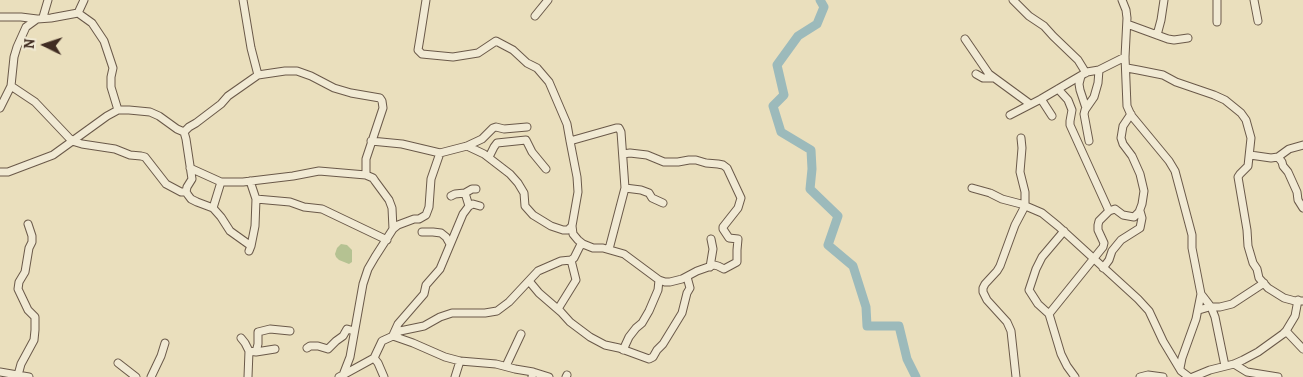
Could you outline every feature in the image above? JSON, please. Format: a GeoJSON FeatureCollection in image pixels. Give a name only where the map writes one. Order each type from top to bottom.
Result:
{"type":"FeatureCollection","features":[{"type":"Feature","properties":{"kind":"street"},"geometry":{"type":"LineString","coordinates":[[0,108],[11,86],[17,47],[26,27],[40,18],[48,0]]}},
{"type":"Feature","properties":{"kind":"street"},"geometry":{"type":"LineString","coordinates":[[78,12],[84,0]]}},
{"type":"Feature","properties":{"kind":"street"},"geometry":{"type":"LineString","coordinates":[[243,0],[251,48],[258,75]]}},
{"type":"Feature","properties":{"kind":"street"},"geometry":{"type":"LineString","coordinates":[[426,0],[418,50],[422,54],[453,57],[478,53],[496,41],[537,68],[549,82],[566,119],[577,177],[578,192],[572,226],[573,234],[578,240],[593,248],[609,249],[624,254],[659,280],[670,282],[710,267],[718,266],[724,269],[737,262],[736,250],[738,239],[729,238],[723,227],[736,211],[741,198],[727,168],[723,165],[696,160],[664,162],[647,155],[623,154]]}},
{"type":"Feature","properties":{"kind":"street"},"geometry":{"type":"LineString","coordinates":[[534,16],[548,0]]}},
{"type":"Feature","properties":{"kind":"street"},"geometry":{"type":"LineString","coordinates":[[1013,0],[1028,16],[1044,26],[1078,60],[1083,75],[1079,84],[1086,108]]}},
{"type":"Feature","properties":{"kind":"street"},"geometry":{"type":"LineString","coordinates":[[1122,0],[1126,10],[1127,24],[1125,57],[1128,106],[1131,114],[1175,170],[1192,235],[1192,248],[1201,294],[1199,310],[1190,340],[1182,358],[1180,372]]}},
{"type":"Feature","properties":{"kind":"street"},"geometry":{"type":"LineString","coordinates":[[1157,35],[1164,0]]}},
{"type":"Feature","properties":{"kind":"street"},"geometry":{"type":"LineString","coordinates":[[1217,0],[1217,22]]}},
{"type":"Feature","properties":{"kind":"street"},"geometry":{"type":"LineString","coordinates":[[1254,0],[1258,21]]}},
{"type":"Feature","properties":{"kind":"street"},"geometry":{"type":"LineString","coordinates":[[0,17],[51,18],[78,12],[90,20],[104,41],[113,68],[111,87],[118,110]]}},
{"type":"Feature","properties":{"kind":"street"},"geometry":{"type":"LineString","coordinates":[[1127,24],[1174,40],[1188,38]]}},
{"type":"Feature","properties":{"kind":"street"},"geometry":{"type":"LineString","coordinates":[[965,39],[993,78],[1007,86],[1030,104]]}},
{"type":"Feature","properties":{"kind":"street"},"geometry":{"type":"LineString","coordinates":[[1010,114],[1083,75],[1099,70],[1125,57]]}},
{"type":"Feature","properties":{"kind":"street"},"geometry":{"type":"LineString","coordinates":[[1127,68],[1163,75],[1176,82],[1225,100],[1241,113],[1246,120],[1251,138],[1248,166],[1238,177],[1248,246],[1259,278],[1268,288],[1284,298],[1301,301],[1286,331],[1255,354],[1234,364],[1194,377]]}},
{"type":"Feature","properties":{"kind":"street"},"geometry":{"type":"LineString","coordinates":[[1089,141],[1084,114],[1094,97],[1099,70]]}},
{"type":"Feature","properties":{"kind":"street"},"geometry":{"type":"LineString","coordinates":[[184,132],[221,104],[228,96],[258,75],[297,71],[351,94],[380,98],[383,108],[366,159],[366,175]]}},
{"type":"Feature","properties":{"kind":"street"},"geometry":{"type":"LineString","coordinates":[[976,74],[983,78],[993,78]]}},
{"type":"Feature","properties":{"kind":"street"},"geometry":{"type":"LineString","coordinates":[[11,86],[35,102],[72,141],[116,149],[130,156],[145,157],[166,184],[181,192],[186,192],[191,199],[213,208],[230,231],[250,248],[255,226],[256,199],[250,181]]}},
{"type":"Feature","properties":{"kind":"street"},"geometry":{"type":"LineString","coordinates":[[1058,89],[1068,100],[1072,110],[1070,121],[1073,132],[1109,211]]}},
{"type":"Feature","properties":{"kind":"street"},"geometry":{"type":"LineString","coordinates":[[1041,99],[1052,116]]}},
{"type":"Feature","properties":{"kind":"street"},"geometry":{"type":"LineString","coordinates":[[0,172],[8,172],[43,160],[118,110],[150,112],[184,132]]}},
{"type":"Feature","properties":{"kind":"street"},"geometry":{"type":"LineString","coordinates":[[1049,314],[1104,246],[1098,230],[1099,221],[1109,211],[1114,210],[1123,216],[1134,217],[1138,215],[1144,196],[1143,186],[1132,156],[1122,144],[1123,126],[1131,114]]}},
{"type":"Feature","properties":{"kind":"street"},"geometry":{"type":"LineString","coordinates":[[372,141],[402,144],[440,153],[467,146],[482,139],[496,127],[504,129],[527,127]]}},
{"type":"Feature","properties":{"kind":"street"},"geometry":{"type":"LineString","coordinates":[[570,141],[616,128],[619,128],[621,132],[625,188],[609,249]]}},
{"type":"Feature","properties":{"kind":"street"},"geometry":{"type":"LineString","coordinates":[[184,132],[192,179],[186,192]]}},
{"type":"Feature","properties":{"kind":"street"},"geometry":{"type":"LineString","coordinates":[[1016,377],[1011,331],[1007,322],[987,300],[983,288],[1000,266],[1015,225],[1025,206],[1025,192],[1020,172],[1021,138]]}},
{"type":"Feature","properties":{"kind":"street"},"geometry":{"type":"LineString","coordinates":[[489,157],[497,143],[526,140],[532,152],[546,170]]}},
{"type":"Feature","properties":{"kind":"street"},"geometry":{"type":"LineString","coordinates":[[1250,155],[1270,158],[1278,157],[1289,149],[1303,145]]}},
{"type":"Feature","properties":{"kind":"street"},"geometry":{"type":"LineString","coordinates":[[467,146],[476,148],[510,174],[524,193],[525,206],[533,215],[563,230],[568,230],[572,226]]}},
{"type":"Feature","properties":{"kind":"street"},"geometry":{"type":"LineString","coordinates":[[341,376],[350,357],[363,284],[368,269],[398,225],[426,215],[429,208],[431,179],[440,153]]}},
{"type":"Feature","properties":{"kind":"street"},"geometry":{"type":"LineString","coordinates":[[1278,157],[1288,172],[1297,192],[1298,200],[1303,208]]}},
{"type":"Feature","properties":{"kind":"street"},"geometry":{"type":"LineString","coordinates":[[190,168],[221,182],[250,181],[314,172],[366,175],[375,181],[389,200],[392,208],[394,229]]}},
{"type":"Feature","properties":{"kind":"street"},"geometry":{"type":"LineString","coordinates":[[213,208],[221,182]]}},
{"type":"Feature","properties":{"kind":"street"},"geometry":{"type":"LineString","coordinates":[[625,188],[649,193],[652,198],[663,203]]}},
{"type":"Feature","properties":{"kind":"street"},"geometry":{"type":"LineString","coordinates":[[972,188],[1042,213],[1064,231],[1138,299],[1149,312],[1180,372],[1189,377]]}},
{"type":"Feature","properties":{"kind":"street"},"geometry":{"type":"LineString","coordinates":[[450,196],[476,189]]}},
{"type":"Feature","properties":{"kind":"street"},"geometry":{"type":"LineString","coordinates":[[465,193],[469,206]]}},
{"type":"Feature","properties":{"kind":"street"},"geometry":{"type":"LineString","coordinates":[[256,199],[290,202],[304,207],[322,209],[387,240]]}},
{"type":"Feature","properties":{"kind":"street"},"geometry":{"type":"LineString","coordinates":[[393,336],[398,324],[424,294],[426,284],[440,269],[463,214],[473,204],[480,206]]}},
{"type":"Feature","properties":{"kind":"street"},"geometry":{"type":"LineString","coordinates":[[1103,268],[1109,260],[1112,251],[1121,240],[1140,228],[1142,218],[1140,210]]}},
{"type":"Feature","properties":{"kind":"street"},"geometry":{"type":"LineString","coordinates":[[18,375],[34,340],[36,330],[36,319],[28,310],[18,289],[19,282],[25,272],[29,248],[32,242],[28,224]]}},
{"type":"Feature","properties":{"kind":"street"},"geometry":{"type":"LineString","coordinates":[[1064,231],[1042,257],[1029,288],[1029,293],[1049,314],[1064,362],[1075,377]]}},
{"type":"Feature","properties":{"kind":"street"},"geometry":{"type":"LineString","coordinates":[[422,232],[441,233],[450,244]]}},
{"type":"Feature","properties":{"kind":"street"},"geometry":{"type":"LineString","coordinates":[[710,267],[711,239]]}},
{"type":"Feature","properties":{"kind":"street"},"geometry":{"type":"LineString","coordinates":[[341,376],[374,358],[382,341],[400,331],[424,326],[452,313],[497,311],[509,302],[541,269],[560,261],[571,260],[583,244]]}},
{"type":"Feature","properties":{"kind":"street"},"geometry":{"type":"LineString","coordinates":[[558,310],[576,280],[571,260]]}},
{"type":"Feature","properties":{"kind":"street"},"geometry":{"type":"LineString","coordinates":[[528,281],[570,322],[590,337],[605,345],[614,346],[649,358],[653,357],[664,343],[682,313],[690,288],[687,277]]}},
{"type":"Feature","properties":{"kind":"street"},"geometry":{"type":"LineString","coordinates":[[623,350],[629,337],[642,323],[649,311],[658,290],[659,280]]}},
{"type":"Feature","properties":{"kind":"street"},"geometry":{"type":"LineString","coordinates":[[1199,310],[1232,304],[1264,283]]}},
{"type":"Feature","properties":{"kind":"street"},"geometry":{"type":"LineString","coordinates":[[1201,294],[1211,307],[1215,317],[1225,366]]}},
{"type":"Feature","properties":{"kind":"street"},"geometry":{"type":"LineString","coordinates":[[248,377],[252,351],[258,344],[258,332],[270,329],[290,331]]}},
{"type":"Feature","properties":{"kind":"street"},"geometry":{"type":"LineString","coordinates":[[307,348],[318,346],[328,350],[343,336],[347,329],[354,331]]}},
{"type":"Feature","properties":{"kind":"street"},"geometry":{"type":"LineString","coordinates":[[1286,331],[1303,349]]}},
{"type":"Feature","properties":{"kind":"street"},"geometry":{"type":"LineString","coordinates":[[506,366],[521,334]]}},
{"type":"Feature","properties":{"kind":"street"},"geometry":{"type":"LineString","coordinates":[[393,336],[444,357],[460,361],[496,364],[532,375],[549,377]]}},
{"type":"Feature","properties":{"kind":"street"},"geometry":{"type":"LineString","coordinates":[[241,338],[252,351]]}},
{"type":"Feature","properties":{"kind":"street"},"geometry":{"type":"LineString","coordinates":[[151,377],[161,356],[164,343]]}},
{"type":"Feature","properties":{"kind":"street"},"geometry":{"type":"LineString","coordinates":[[252,351],[275,349]]}},
{"type":"Feature","properties":{"kind":"street"},"geometry":{"type":"LineString","coordinates":[[374,358],[384,377]]}},
{"type":"Feature","properties":{"kind":"street"},"geometry":{"type":"LineString","coordinates":[[456,377],[460,361]]}},
{"type":"Feature","properties":{"kind":"street"},"geometry":{"type":"LineString","coordinates":[[118,363],[136,377]]}},
{"type":"Feature","properties":{"kind":"street"},"geometry":{"type":"LineString","coordinates":[[1234,364],[1247,372],[1278,377]]}},
{"type":"Feature","properties":{"kind":"street"},"geometry":{"type":"LineString","coordinates":[[0,372],[29,377]]}},
{"type":"Feature","properties":{"kind":"street"},"geometry":{"type":"LineString","coordinates":[[1140,377],[1148,375],[1163,377]]}},
{"type":"Feature","properties":{"kind":"green space"},"geometry":{"type":"Polygon","coordinates":[[[341,244],[347,245],[352,250],[352,262],[349,264],[336,257],[337,248],[341,244]]]}},
{"type":"Feature","properties":{"kind":"waterway"},"geometry":{"type":"LineString","coordinates":[[820,0],[824,7],[817,24],[798,36],[777,65],[784,95],[773,106],[781,132],[811,150],[810,189],[838,216],[828,245],[853,266],[866,307],[867,326],[899,326],[907,359],[916,377]]}}]}
